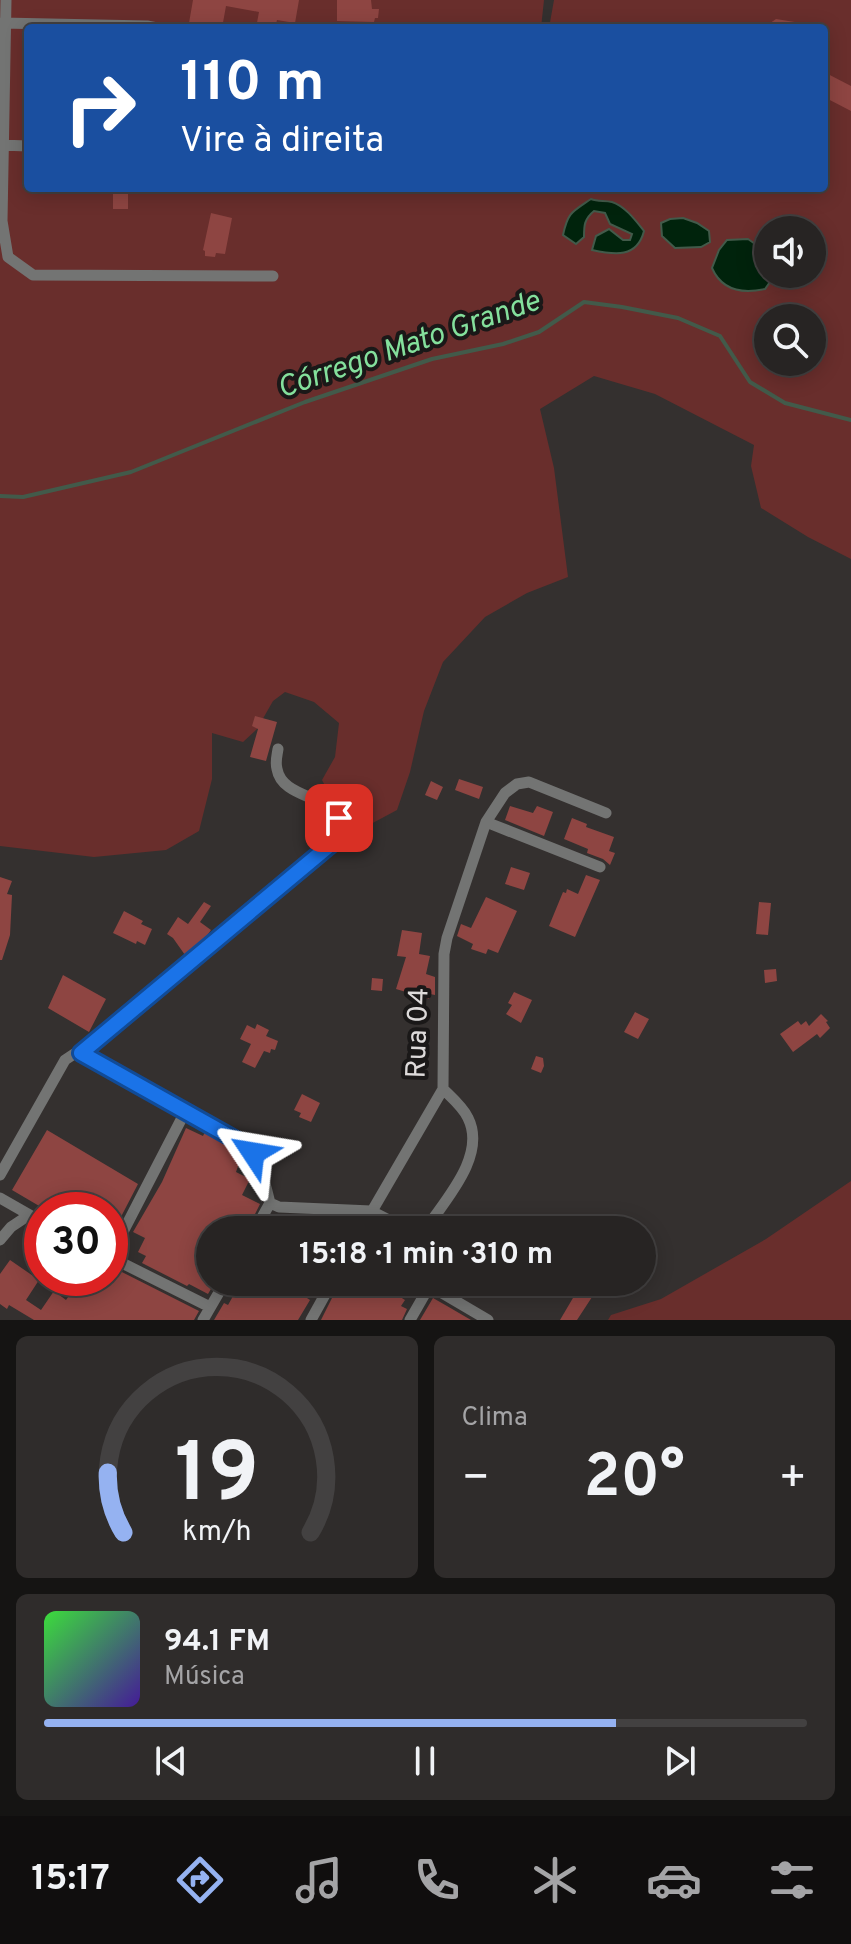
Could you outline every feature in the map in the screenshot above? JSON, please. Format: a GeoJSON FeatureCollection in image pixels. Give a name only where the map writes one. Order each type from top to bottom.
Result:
{"type":"FeatureCollection","features":[{"type":"Feature","properties":{"kind":"street"},"geometry":{"type":"LineString","coordinates":[[6,0],[3,23],[2,221],[8,257],[33,275],[273,276]]}},
{"type":"Feature","properties":{"kind":"street"},"geometry":{"type":"LineString","coordinates":[[3,23],[51,24]]}},
{"type":"Feature","properties":{"kind":"street"},"geometry":{"type":"LineString","coordinates":[[2,144],[24,146]]}},
{"type":"Feature","properties":{"kind":"street"},"geometry":{"type":"LineString","coordinates":[[0,1175],[65,1060],[81,1053],[336,840],[341,825],[339,818],[331,808],[291,788],[279,777],[276,766],[278,749]]}},
{"type":"Feature","properties":{"kind":"street","name":"Rua 04"},"geometry":{"type":"LineString","coordinates":[[368,1216],[443,1089],[444,954],[486,822],[505,793],[517,784],[529,782],[606,813]]}},
{"type":"Feature","properties":{"kind":"street"},"geometry":{"type":"LineString","coordinates":[[486,822],[600,867]]}},
{"type":"Feature","properties":{"kind":"street"},"geometry":{"type":"LineString","coordinates":[[81,1053],[245,1145],[253,1153],[263,1176],[270,1203],[263,1216]]}},
{"type":"Feature","properties":{"kind":"street"},"geometry":{"type":"LineString","coordinates":[[434,1216],[472,1153],[473,1132],[467,1116],[443,1089]]}},
{"type":"Feature","properties":{"kind":"street"},"geometry":{"type":"LineString","coordinates":[[128,1222],[185,1112]]}},
{"type":"Feature","properties":{"kind":"street"},"geometry":{"type":"LineString","coordinates":[[0,1198],[24,1212]]}},
{"type":"Feature","properties":{"kind":"street"},"geometry":{"type":"LineString","coordinates":[[270,1203],[279,1207],[371,1211],[381,1216]]}},
{"type":"Feature","properties":{"kind":"street"},"geometry":{"type":"LineString","coordinates":[[0,1240],[24,1218]]}},
{"type":"Feature","properties":{"kind":"street"},"geometry":{"type":"LineString","coordinates":[[128,1266],[210,1307]]}},
{"type":"Feature","properties":{"kind":"street"},"geometry":{"type":"LineString","coordinates":[[203,1320],[217,1296]]}},
{"type":"Feature","properties":{"kind":"street"},"geometry":{"type":"LineString","coordinates":[[311,1320],[324,1296]]}},
{"type":"Feature","properties":{"kind":"street"},"geometry":{"type":"LineString","coordinates":[[410,1320],[423,1296]]}},
{"type":"Feature","properties":{"kind":"street"},"geometry":{"type":"LineString","coordinates":[[450,1296],[488,1320]]}},
{"type":"Feature","properties":{"kind":"shaded area"},"geometry":{"type":"Polygon","coordinates":[[[0,0],[544,0],[541,24],[24,24],[24,192],[828,192],[828,24],[550,24],[554,0],[851,0],[851,559],[761,508],[751,466],[754,445],[655,394],[594,376],[540,409],[554,468],[568,577],[527,593],[485,617],[443,662],[424,711],[410,772],[397,810],[369,825],[335,805],[322,780],[335,757],[339,723],[314,702],[285,692],[273,701],[257,729],[243,742],[212,733],[212,779],[199,831],[166,850],[94,857],[0,846],[0,0]]]}},
{"type":"Feature","properties":{"kind":"shaded area"},"geometry":{"type":"Polygon","coordinates":[[[591,199],[612,202],[630,214],[644,231],[636,246],[617,253],[592,250],[596,236],[609,229],[623,240],[630,240],[632,234],[610,224],[605,213],[594,211],[585,223],[584,237],[576,244],[563,235],[572,213],[591,199]]]}},
{"type":"Feature","properties":{"kind":"shaded area"},"geometry":{"type":"Polygon","coordinates":[[[683,218],[709,231],[710,242],[701,247],[675,248],[662,236],[661,223],[683,218]]]}},
{"type":"Feature","properties":{"kind":"shaded area"},"geometry":{"type":"Polygon","coordinates":[[[748,239],[754,244],[754,288],[765,289],[741,291],[727,286],[716,276],[712,268],[727,240],[748,239]]]}},
{"type":"Feature","properties":{"kind":"shaded area"},"geometry":{"type":"Polygon","coordinates":[[[851,1181],[851,1320],[608,1320],[611,1315],[661,1299],[766,1239],[851,1181]]]}},
{"type":"Feature","properties":{"kind":"building"},"geometry":{"type":"Polygon","coordinates":[[[193,0],[299,0],[295,23],[277,20],[276,24],[257,24],[259,12],[226,6],[223,24],[189,23],[193,0]]]}},
{"type":"Feature","properties":{"kind":"building"},"geometry":{"type":"Polygon","coordinates":[[[337,0],[371,0],[372,9],[379,9],[378,18],[374,22],[337,21],[337,0]]]}},
{"type":"Feature","properties":{"kind":"building"},"geometry":{"type":"Polygon","coordinates":[[[776,19],[801,23],[801,24],[769,24],[776,19]]]}},
{"type":"Feature","properties":{"kind":"building"},"geometry":{"type":"Polygon","coordinates":[[[828,74],[851,86],[851,111],[828,99],[828,74]]]}},
{"type":"Feature","properties":{"kind":"building"},"geometry":{"type":"Polygon","coordinates":[[[113,193],[128,193],[128,209],[113,209],[113,193]]]}},
{"type":"Feature","properties":{"kind":"building"},"geometry":{"type":"Polygon","coordinates":[[[211,213],[232,218],[225,254],[216,253],[215,257],[205,256],[203,250],[211,213]]]}},
{"type":"Feature","properties":{"kind":"building"},"geometry":{"type":"Polygon","coordinates":[[[255,716],[277,722],[266,761],[250,757],[258,729],[252,726],[255,716]]]}},
{"type":"Feature","properties":{"kind":"building"},"geometry":{"type":"Polygon","coordinates":[[[459,779],[483,787],[479,799],[455,790],[459,779]]]}},
{"type":"Feature","properties":{"kind":"building"},"geometry":{"type":"Polygon","coordinates":[[[431,781],[443,787],[437,800],[425,795],[431,781]]]}},
{"type":"Feature","properties":{"kind":"building"},"geometry":{"type":"Polygon","coordinates":[[[510,806],[533,813],[537,806],[553,812],[544,836],[505,820],[510,806]]]}},
{"type":"Feature","properties":{"kind":"building"},"geometry":{"type":"Polygon","coordinates":[[[572,818],[587,824],[586,827],[614,837],[609,851],[615,853],[610,865],[587,853],[588,849],[564,839],[572,818]]]}},
{"type":"Feature","properties":{"kind":"building"},"geometry":{"type":"Polygon","coordinates":[[[511,867],[530,873],[524,890],[505,884],[511,867]]]}},
{"type":"Feature","properties":{"kind":"building"},"geometry":{"type":"Polygon","coordinates":[[[586,875],[600,880],[575,937],[549,926],[563,892],[566,893],[567,889],[578,894],[586,875]]]}},
{"type":"Feature","properties":{"kind":"building"},"geometry":{"type":"Polygon","coordinates":[[[0,877],[12,881],[7,894],[12,895],[10,935],[2,960],[0,960],[0,877]]]}},
{"type":"Feature","properties":{"kind":"building"},"geometry":{"type":"Polygon","coordinates":[[[486,897],[517,911],[498,953],[488,949],[486,954],[471,949],[473,944],[457,936],[461,924],[471,928],[486,897]]]}},
{"type":"Feature","properties":{"kind":"building"},"geometry":{"type":"Polygon","coordinates":[[[204,902],[211,906],[200,922],[211,930],[185,955],[167,934],[178,917],[188,924],[204,902]]]}},
{"type":"Feature","properties":{"kind":"building"},"geometry":{"type":"Polygon","coordinates":[[[759,902],[771,903],[768,935],[756,934],[759,902]]]}},
{"type":"Feature","properties":{"kind":"building"},"geometry":{"type":"Polygon","coordinates":[[[124,911],[152,929],[145,945],[113,933],[124,911]]]}},
{"type":"Feature","properties":{"kind":"building"},"geometry":{"type":"Polygon","coordinates":[[[402,930],[422,933],[419,954],[430,956],[426,974],[435,977],[435,995],[430,994],[429,999],[396,989],[406,957],[397,956],[402,930]]]}},
{"type":"Feature","properties":{"kind":"building"},"geometry":{"type":"Polygon","coordinates":[[[776,969],[777,981],[765,983],[764,970],[776,969]]]}},
{"type":"Feature","properties":{"kind":"building"},"geometry":{"type":"Polygon","coordinates":[[[63,975],[106,999],[89,1032],[48,1008],[63,975]]]}},
{"type":"Feature","properties":{"kind":"building"},"geometry":{"type":"Polygon","coordinates":[[[372,978],[383,979],[382,991],[371,990],[372,978]]]}},
{"type":"Feature","properties":{"kind":"building"},"geometry":{"type":"Polygon","coordinates":[[[514,992],[532,1000],[521,1023],[506,1014],[512,1005],[508,1003],[514,992]]]}},
{"type":"Feature","properties":{"kind":"building"},"geometry":{"type":"Polygon","coordinates":[[[635,1012],[649,1019],[638,1039],[624,1032],[635,1012]]]}},
{"type":"Feature","properties":{"kind":"building"},"geometry":{"type":"Polygon","coordinates":[[[821,1014],[830,1028],[820,1038],[817,1034],[793,1052],[780,1034],[798,1021],[801,1025],[806,1021],[809,1026],[821,1014]]]}},
{"type":"Feature","properties":{"kind":"building"},"geometry":{"type":"Polygon","coordinates":[[[257,1024],[269,1030],[266,1036],[278,1041],[275,1050],[271,1049],[270,1053],[264,1051],[255,1068],[242,1062],[251,1044],[240,1039],[247,1025],[255,1029],[257,1024]]]}},
{"type":"Feature","properties":{"kind":"building"},"geometry":{"type":"Polygon","coordinates":[[[536,1056],[543,1058],[541,1073],[531,1069],[536,1056]]]}},
{"type":"Feature","properties":{"kind":"building"},"geometry":{"type":"Polygon","coordinates":[[[302,1094],[320,1103],[311,1122],[299,1117],[301,1113],[294,1110],[302,1094]]]}},
{"type":"Feature","properties":{"kind":"building"},"geometry":{"type":"Polygon","coordinates":[[[186,1128],[203,1136],[205,1132],[240,1152],[242,1155],[236,1172],[250,1179],[242,1195],[260,1204],[254,1216],[196,1216],[196,1288],[142,1263],[146,1256],[138,1252],[145,1238],[133,1232],[162,1182],[186,1128]]]}},
{"type":"Feature","properties":{"kind":"building"},"geometry":{"type":"Polygon","coordinates":[[[47,1130],[138,1184],[128,1203],[128,1192],[24,1192],[24,1197],[12,1190],[47,1130]]]}},
{"type":"Feature","properties":{"kind":"building"},"geometry":{"type":"Polygon","coordinates":[[[10,1260],[24,1270],[24,1296],[29,1296],[26,1300],[41,1310],[51,1296],[61,1296],[66,1300],[69,1296],[128,1296],[128,1275],[199,1311],[194,1320],[34,1320],[9,1305],[7,1309],[0,1304],[0,1274],[10,1260]]]}},
{"type":"Feature","properties":{"kind":"building"},"geometry":{"type":"Polygon","coordinates":[[[233,1296],[308,1296],[310,1300],[298,1320],[214,1320],[224,1303],[228,1305],[233,1296]]]}},
{"type":"Feature","properties":{"kind":"building"},"geometry":{"type":"Polygon","coordinates":[[[333,1296],[399,1296],[405,1300],[401,1306],[407,1309],[402,1320],[321,1320],[333,1296]]]}},
{"type":"Feature","properties":{"kind":"building"},"geometry":{"type":"Polygon","coordinates":[[[574,1296],[593,1296],[577,1320],[560,1320],[574,1296]]]}},
{"type":"Feature","properties":{"kind":"building"},"geometry":{"type":"Polygon","coordinates":[[[433,1298],[447,1306],[471,1320],[420,1320],[433,1298]]]}},
{"type":"Feature","properties":{"kind":"waterway","name":"Córrego Mato Grande"},"geometry":{"type":"LineString","coordinates":[[0,496],[23,497],[131,472],[305,402],[432,359],[503,344],[539,332],[584,302],[678,318],[720,336],[750,382],[785,403],[851,420]]}},
{"type":"Feature","properties":{"kind":"route"},"geometry":{"type":"LineString","coordinates":[[253,1153],[245,1145],[81,1053],[336,840],[341,825],[339,818]]}}]}
